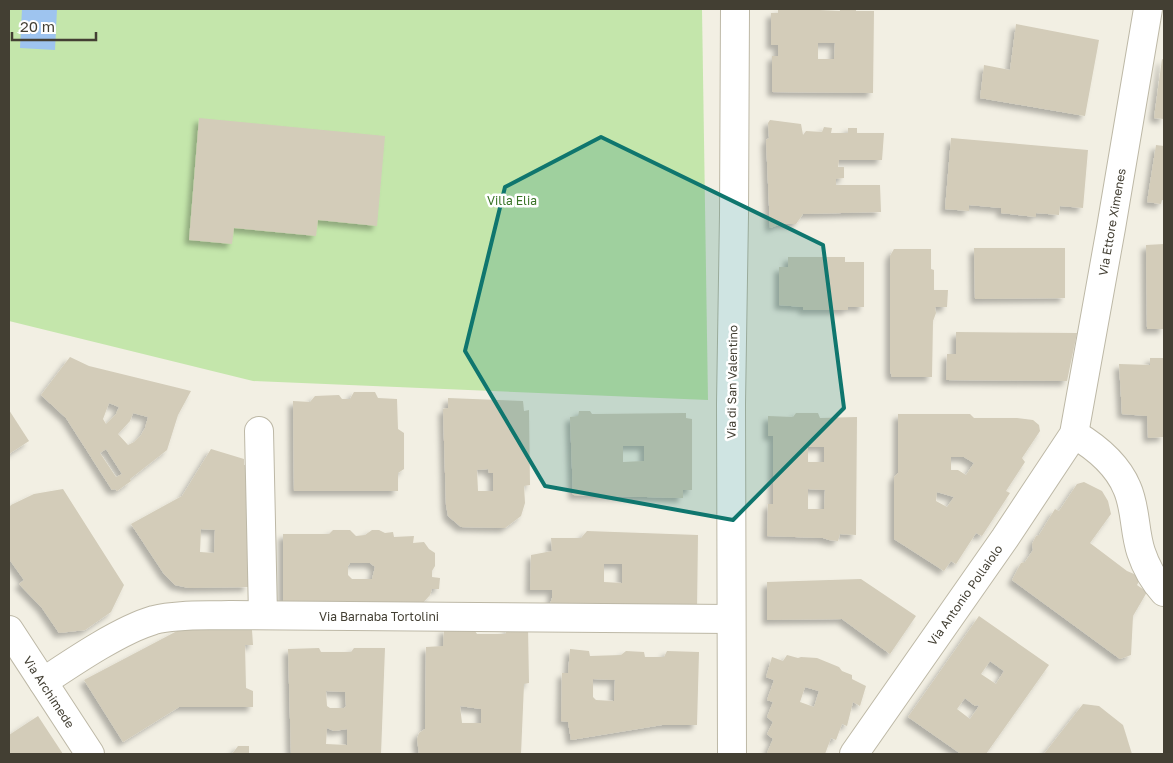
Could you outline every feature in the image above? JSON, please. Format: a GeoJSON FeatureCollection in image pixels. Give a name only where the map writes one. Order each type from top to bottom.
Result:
{"type":"FeatureCollection","features":[{"type":"Feature","properties":{"kind":"street","name":"Via di San Valentino"},"geometry":{"type":"LineString","coordinates":[[732,754],[734,9]]}},
{"type":"Feature","properties":{"kind":"street","name":"Via Ettore Ximenes"},"geometry":{"type":"LineString","coordinates":[[1074,434],[1148,9]]}},
{"type":"Feature","properties":{"kind":"street"},"geometry":{"type":"LineString","coordinates":[[259,431],[263,615]]}},
{"type":"Feature","properties":{"kind":"street"},"geometry":{"type":"LineString","coordinates":[[1074,434],[1112,463],[1120,475],[1128,490],[1134,510],[1140,551],[1152,577],[1164,592]]}},
{"type":"Feature","properties":{"kind":"street","name":"Via Antonio Pollaiolo"},"geometry":{"type":"LineString","coordinates":[[854,754],[999,546],[1074,434]]}},
{"type":"Feature","properties":{"kind":"street","name":"Via Barnaba Tortolini"},"geometry":{"type":"LineString","coordinates":[[43,682],[107,643],[153,621],[194,616],[731,619]]}},
{"type":"Feature","properties":{"kind":"street","name":"Via Archimede"},"geometry":{"type":"LineString","coordinates":[[9,630],[90,754]]}},
{"type":"Feature","properties":{"kind":"highlighted area"},"geometry":{"type":"Polygon","coordinates":[[[601,137],[823,245],[844,408],[733,520],[545,486],[465,351],[505,187],[601,137]]]}},
{"type":"Feature","properties":{"kind":"green space","name":"Villa Elia"},"geometry":{"type":"Polygon","coordinates":[[[9,9],[702,9],[708,400],[253,381],[9,321],[9,9]]]}},
{"type":"Feature","properties":{"kind":"water"},"geometry":{"type":"Polygon","coordinates":[[[22,9],[57,9],[55,50],[20,48],[22,9]]]}},
{"type":"Feature","properties":{"kind":"building"},"geometry":{"type":"Polygon","coordinates":[[[840,9],[856,9],[856,11],[874,11],[873,93],[772,92],[772,56],[778,56],[778,45],[771,45],[771,13],[778,13],[778,10],[840,11],[840,9]],[[818,43],[818,59],[834,59],[835,43],[818,43]]]}},
{"type":"Feature","properties":{"kind":"building"},"geometry":{"type":"Polygon","coordinates":[[[1016,24],[1099,40],[1085,116],[980,98],[984,65],[1010,70],[1016,24]]]}},
{"type":"Feature","properties":{"kind":"building"},"geometry":{"type":"Polygon","coordinates":[[[1162,59],[1164,60],[1164,119],[1154,118],[1162,59]]]}},
{"type":"Feature","properties":{"kind":"building"},"geometry":{"type":"Polygon","coordinates":[[[199,118],[385,136],[377,226],[318,220],[316,236],[234,228],[232,244],[189,240],[199,118]]]}},
{"type":"Feature","properties":{"kind":"building"},"geometry":{"type":"Polygon","coordinates":[[[770,120],[801,124],[803,135],[806,131],[822,132],[824,127],[832,128],[831,133],[848,133],[848,128],[857,128],[857,133],[884,133],[882,160],[839,160],[838,167],[844,167],[844,178],[836,179],[836,185],[880,185],[881,212],[803,214],[796,224],[781,224],[770,228],[766,140],[769,138],[768,123],[770,120]]]}},
{"type":"Feature","properties":{"kind":"building"},"geometry":{"type":"Polygon","coordinates":[[[951,138],[1088,150],[1083,208],[1060,206],[1059,215],[1036,213],[1036,217],[1001,213],[1001,208],[969,205],[969,211],[945,209],[951,138]]]}},
{"type":"Feature","properties":{"kind":"building"},"geometry":{"type":"Polygon","coordinates":[[[1156,145],[1164,146],[1164,200],[1162,200],[1161,204],[1147,202],[1156,145]]]}},
{"type":"Feature","properties":{"kind":"building"},"geometry":{"type":"Polygon","coordinates":[[[1164,244],[1164,329],[1147,329],[1146,245],[1164,244]]]}},
{"type":"Feature","properties":{"kind":"building"},"geometry":{"type":"Polygon","coordinates":[[[974,248],[1065,248],[1065,298],[975,299],[974,248]]]}},
{"type":"Feature","properties":{"kind":"building"},"geometry":{"type":"Polygon","coordinates":[[[894,249],[931,249],[934,290],[948,290],[947,307],[935,307],[932,377],[892,377],[890,371],[890,256],[894,249]]]}},
{"type":"Feature","properties":{"kind":"building"},"geometry":{"type":"Polygon","coordinates":[[[788,257],[845,257],[845,262],[864,262],[864,307],[848,307],[848,310],[803,310],[803,307],[779,305],[779,267],[788,267],[788,257]]]}},
{"type":"Feature","properties":{"kind":"building"},"geometry":{"type":"Polygon","coordinates":[[[956,332],[1077,333],[1067,381],[946,380],[947,354],[956,354],[956,332]]]}},
{"type":"Feature","properties":{"kind":"building"},"geometry":{"type":"Polygon","coordinates":[[[70,357],[89,366],[191,391],[178,415],[167,450],[117,491],[115,489],[112,490],[66,418],[41,395],[70,357]],[[109,403],[103,419],[106,424],[116,414],[119,407],[109,403]],[[133,413],[130,421],[118,434],[128,445],[141,435],[148,417],[133,413]],[[106,449],[100,453],[116,477],[122,474],[106,449]]]}},
{"type":"Feature","properties":{"kind":"building"},"geometry":{"type":"Polygon","coordinates":[[[1150,358],[1164,358],[1164,437],[1148,438],[1147,416],[1122,414],[1119,364],[1150,365],[1150,358]]]}},
{"type":"Feature","properties":{"kind":"building"},"geometry":{"type":"Polygon","coordinates":[[[354,392],[375,392],[378,398],[397,399],[398,429],[404,433],[404,469],[398,473],[398,491],[294,491],[293,401],[310,402],[315,396],[339,395],[342,399],[350,399],[354,392]]]}},
{"type":"Feature","properties":{"kind":"building"},"geometry":{"type":"Polygon","coordinates":[[[448,398],[523,401],[524,411],[529,410],[530,485],[524,486],[525,503],[521,516],[505,528],[461,527],[448,516],[443,409],[448,408],[448,398]],[[488,469],[477,470],[478,491],[493,491],[493,473],[489,473],[488,469]]]}},
{"type":"Feature","properties":{"kind":"building"},"geometry":{"type":"Polygon","coordinates":[[[9,410],[29,441],[9,454],[9,410]]]}},
{"type":"Feature","properties":{"kind":"building"},"geometry":{"type":"Polygon","coordinates":[[[579,411],[590,411],[592,414],[686,413],[686,418],[692,419],[692,490],[683,490],[683,498],[573,495],[570,417],[578,416],[579,411]],[[623,446],[623,462],[644,461],[644,446],[623,446]]]}},
{"type":"Feature","properties":{"kind":"building"},"geometry":{"type":"Polygon","coordinates":[[[796,413],[818,413],[820,418],[857,417],[856,535],[840,534],[838,541],[823,538],[767,536],[768,504],[773,504],[773,436],[768,436],[768,416],[793,417],[796,413]],[[808,447],[808,462],[824,462],[824,447],[808,447]],[[808,489],[808,509],[824,509],[825,490],[808,489]]]}},
{"type":"Feature","properties":{"kind":"building"},"geometry":{"type":"Polygon","coordinates":[[[898,414],[970,414],[974,418],[1033,420],[1039,425],[1040,431],[1022,458],[1025,462],[1006,491],[1010,493],[982,536],[976,533],[956,564],[951,561],[944,571],[894,539],[894,477],[898,473],[898,414]],[[951,457],[951,470],[958,470],[966,475],[974,463],[964,457],[951,457]],[[937,492],[936,501],[947,507],[954,497],[937,492]]]}},
{"type":"Feature","properties":{"kind":"building"},"geometry":{"type":"Polygon","coordinates":[[[211,449],[244,459],[244,465],[251,465],[248,587],[189,588],[175,585],[164,574],[131,524],[182,496],[211,449]],[[201,529],[200,552],[214,553],[215,530],[201,529]]]}},
{"type":"Feature","properties":{"kind":"building"},"geometry":{"type":"Polygon","coordinates":[[[1084,482],[1102,491],[1108,501],[1111,514],[1090,543],[1140,579],[1137,585],[1147,592],[1133,616],[1131,655],[1120,659],[1012,580],[1021,563],[1025,562],[1033,550],[1032,544],[1036,536],[1039,535],[1055,509],[1059,511],[1077,484],[1084,482]]]}},
{"type":"Feature","properties":{"kind":"building"},"geometry":{"type":"Polygon","coordinates":[[[63,489],[124,585],[111,612],[85,630],[59,633],[42,608],[19,584],[24,580],[9,559],[9,508],[11,505],[34,494],[63,489]]]}},
{"type":"Feature","properties":{"kind":"building"},"geometry":{"type":"Polygon","coordinates":[[[333,530],[350,530],[356,536],[365,535],[372,530],[379,530],[385,533],[393,532],[394,537],[414,536],[413,543],[424,542],[435,553],[435,566],[432,571],[432,577],[440,578],[439,589],[432,589],[430,595],[421,605],[283,603],[283,534],[329,534],[333,530]],[[350,563],[348,575],[352,579],[372,579],[375,567],[370,563],[350,563]]]}},
{"type":"Feature","properties":{"kind":"building"},"geometry":{"type":"Polygon","coordinates":[[[587,531],[698,535],[697,611],[550,604],[552,590],[530,590],[531,555],[552,551],[551,538],[581,538],[587,531]],[[604,564],[604,582],[622,583],[622,564],[604,564]]]}},
{"type":"Feature","properties":{"kind":"building"},"geometry":{"type":"Polygon","coordinates":[[[861,579],[916,616],[890,654],[842,619],[767,620],[767,582],[861,579]]]}},
{"type":"Feature","properties":{"kind":"building"},"geometry":{"type":"Polygon","coordinates":[[[979,616],[1049,665],[986,754],[961,754],[908,717],[979,616]],[[990,661],[981,674],[996,684],[1004,671],[990,661]],[[965,698],[957,709],[970,719],[979,706],[975,706],[965,698]]]}},
{"type":"Feature","properties":{"kind":"building"},"geometry":{"type":"Polygon","coordinates":[[[528,627],[529,683],[524,684],[521,754],[419,754],[417,739],[419,733],[425,729],[426,647],[443,646],[444,629],[475,631],[477,634],[505,634],[509,628],[528,627]],[[460,706],[462,723],[481,723],[481,709],[460,706]]]}},
{"type":"Feature","properties":{"kind":"building"},"geometry":{"type":"Polygon","coordinates":[[[179,630],[252,630],[253,645],[245,645],[246,688],[253,691],[253,707],[179,707],[123,742],[84,680],[179,630]]]}},
{"type":"Feature","properties":{"kind":"building"},"geometry":{"type":"Polygon","coordinates":[[[319,648],[321,652],[351,652],[354,648],[385,648],[381,754],[291,754],[288,649],[319,648]],[[326,691],[327,706],[330,708],[344,708],[346,706],[345,692],[326,691]],[[327,728],[326,744],[347,745],[347,729],[334,731],[327,728]]]}},
{"type":"Feature","properties":{"kind":"building"},"geometry":{"type":"Polygon","coordinates":[[[570,649],[589,651],[590,656],[621,655],[626,651],[644,652],[645,657],[664,657],[667,651],[699,652],[697,725],[662,725],[571,740],[568,722],[561,721],[562,673],[568,673],[570,649]],[[593,679],[593,697],[596,700],[614,701],[615,680],[593,679]]]}},
{"type":"Feature","properties":{"kind":"building"},"geometry":{"type":"Polygon","coordinates":[[[787,655],[798,658],[817,658],[839,667],[842,671],[852,675],[852,679],[866,686],[860,706],[853,702],[847,726],[842,724],[836,740],[831,738],[825,754],[767,753],[773,739],[767,734],[773,722],[767,717],[773,702],[767,700],[774,680],[766,677],[772,657],[783,661],[787,655]],[[805,687],[800,702],[814,707],[819,691],[805,687]]]}},
{"type":"Feature","properties":{"kind":"building"},"geometry":{"type":"Polygon","coordinates":[[[1083,704],[1099,706],[1123,725],[1132,754],[1044,754],[1083,704]]]}},
{"type":"Feature","properties":{"kind":"building"},"geometry":{"type":"Polygon","coordinates":[[[38,716],[63,754],[9,754],[9,735],[38,716]]]}},
{"type":"Feature","properties":{"kind":"building"},"geometry":{"type":"Polygon","coordinates":[[[238,746],[249,746],[249,754],[232,754],[238,746]]]}}]}
